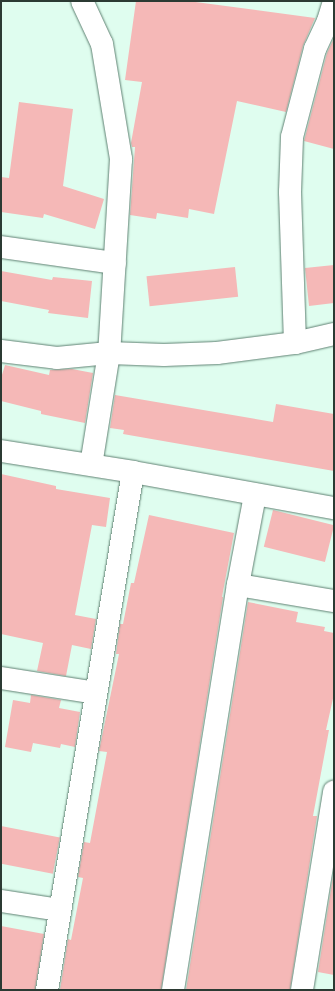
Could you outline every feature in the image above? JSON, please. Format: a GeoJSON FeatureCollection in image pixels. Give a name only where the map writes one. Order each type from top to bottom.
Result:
{"type":"FeatureCollection","features":[{"type":"Feature","properties":{"kind":"street"},"geometry":{"type":"LineString","coordinates":[[82,1],[102,44],[121,159],[109,353],[92,465]]}},
{"type":"Feature","properties":{"kind":"street"},"geometry":{"type":"LineString","coordinates":[[295,343],[290,192],[292,137],[315,49],[328,21],[334,1]]}},
{"type":"Feature","properties":{"kind":"street"},"geometry":{"type":"LineString","coordinates":[[1,247],[115,263]]}},
{"type":"Feature","properties":{"kind":"street"},"geometry":{"type":"LineString","coordinates":[[1,352],[57,358],[109,353],[164,355],[217,353],[295,343],[334,334]]}},
{"type":"Feature","properties":{"kind":"street"},"geometry":{"type":"LineString","coordinates":[[1,451],[133,472],[254,495],[334,508]]}},
{"type":"Feature","properties":{"kind":"street"},"geometry":{"type":"LineString","coordinates":[[47,990],[59,910],[133,472]]}},
{"type":"Feature","properties":{"kind":"street"},"geometry":{"type":"LineString","coordinates":[[173,990],[238,585],[254,495]]}},
{"type":"Feature","properties":{"kind":"street"},"geometry":{"type":"LineString","coordinates":[[238,585],[334,601]]}},
{"type":"Feature","properties":{"kind":"street"},"geometry":{"type":"LineString","coordinates":[[1,678],[96,693]]}},
{"type":"Feature","properties":{"kind":"street"},"geometry":{"type":"LineString","coordinates":[[302,990],[334,792]]}},
{"type":"Feature","properties":{"kind":"street"},"geometry":{"type":"LineString","coordinates":[[1,901],[59,910]]}},
{"type":"Feature","properties":{"kind":"building"},"geometry":{"type":"Polygon","coordinates":[[[136,1],[188,1],[315,18],[303,46],[286,112],[237,101],[214,214],[189,209],[188,218],[157,213],[156,219],[130,215],[135,147],[132,147],[131,143],[142,82],[125,80],[136,1]]]}},
{"type":"Feature","properties":{"kind":"building"},"geometry":{"type":"Polygon","coordinates":[[[334,38],[334,149],[304,141],[327,53],[334,38]]]}},
{"type":"Feature","properties":{"kind":"building"},"geometry":{"type":"Polygon","coordinates":[[[19,102],[73,109],[63,186],[104,199],[95,229],[44,214],[43,218],[1,212],[1,177],[9,178],[19,102]]]}},
{"type":"Feature","properties":{"kind":"building"},"geometry":{"type":"Polygon","coordinates":[[[334,265],[334,303],[309,306],[305,268],[334,265]]]}},
{"type":"Feature","properties":{"kind":"building"},"geometry":{"type":"Polygon","coordinates":[[[235,267],[238,297],[150,306],[146,276],[235,267]]]}},
{"type":"Feature","properties":{"kind":"building"},"geometry":{"type":"Polygon","coordinates":[[[1,271],[52,280],[53,277],[92,281],[88,318],[48,313],[49,310],[1,301],[1,271]]]}},
{"type":"Feature","properties":{"kind":"building"},"geometry":{"type":"Polygon","coordinates":[[[5,365],[49,375],[50,370],[72,369],[93,373],[85,423],[41,414],[41,411],[1,401],[1,378],[5,365]]]}},
{"type":"Feature","properties":{"kind":"building"},"geometry":{"type":"Polygon","coordinates":[[[115,395],[273,422],[276,404],[334,414],[334,471],[123,434],[124,430],[110,428],[115,395]]]}},
{"type":"Feature","properties":{"kind":"building"},"geometry":{"type":"Polygon","coordinates":[[[1,474],[56,486],[56,489],[110,498],[106,527],[92,525],[75,615],[96,619],[91,649],[72,645],[66,676],[37,671],[43,643],[1,634],[1,474]]]}},
{"type":"Feature","properties":{"kind":"building"},"geometry":{"type":"Polygon","coordinates":[[[273,510],[334,525],[325,562],[264,547],[273,510]]]}},
{"type":"Feature","properties":{"kind":"building"},"geometry":{"type":"Polygon","coordinates":[[[149,515],[234,533],[222,597],[161,990],[60,990],[68,939],[71,940],[83,878],[78,877],[84,842],[90,843],[107,752],[99,751],[119,654],[116,654],[120,624],[123,624],[131,583],[134,583],[149,515]]]}},
{"type":"Feature","properties":{"kind":"building"},"geometry":{"type":"Polygon","coordinates":[[[248,602],[298,612],[296,622],[325,627],[324,631],[334,633],[334,694],[326,730],[329,730],[313,816],[317,816],[290,990],[186,990],[248,602]]]}},
{"type":"Feature","properties":{"kind":"building"},"geometry":{"type":"Polygon","coordinates":[[[31,695],[61,700],[59,708],[80,712],[75,747],[61,744],[60,748],[33,743],[31,752],[5,747],[13,700],[30,703],[31,695]]]}},
{"type":"Feature","properties":{"kind":"building"},"geometry":{"type":"Polygon","coordinates":[[[1,826],[60,837],[53,874],[1,864],[1,826]]]}},
{"type":"Feature","properties":{"kind":"building"},"geometry":{"type":"Polygon","coordinates":[[[334,870],[334,975],[318,972],[334,870]]]}},
{"type":"Feature","properties":{"kind":"building"},"geometry":{"type":"Polygon","coordinates":[[[1,926],[44,934],[35,990],[1,990],[1,926]]]}}]}
